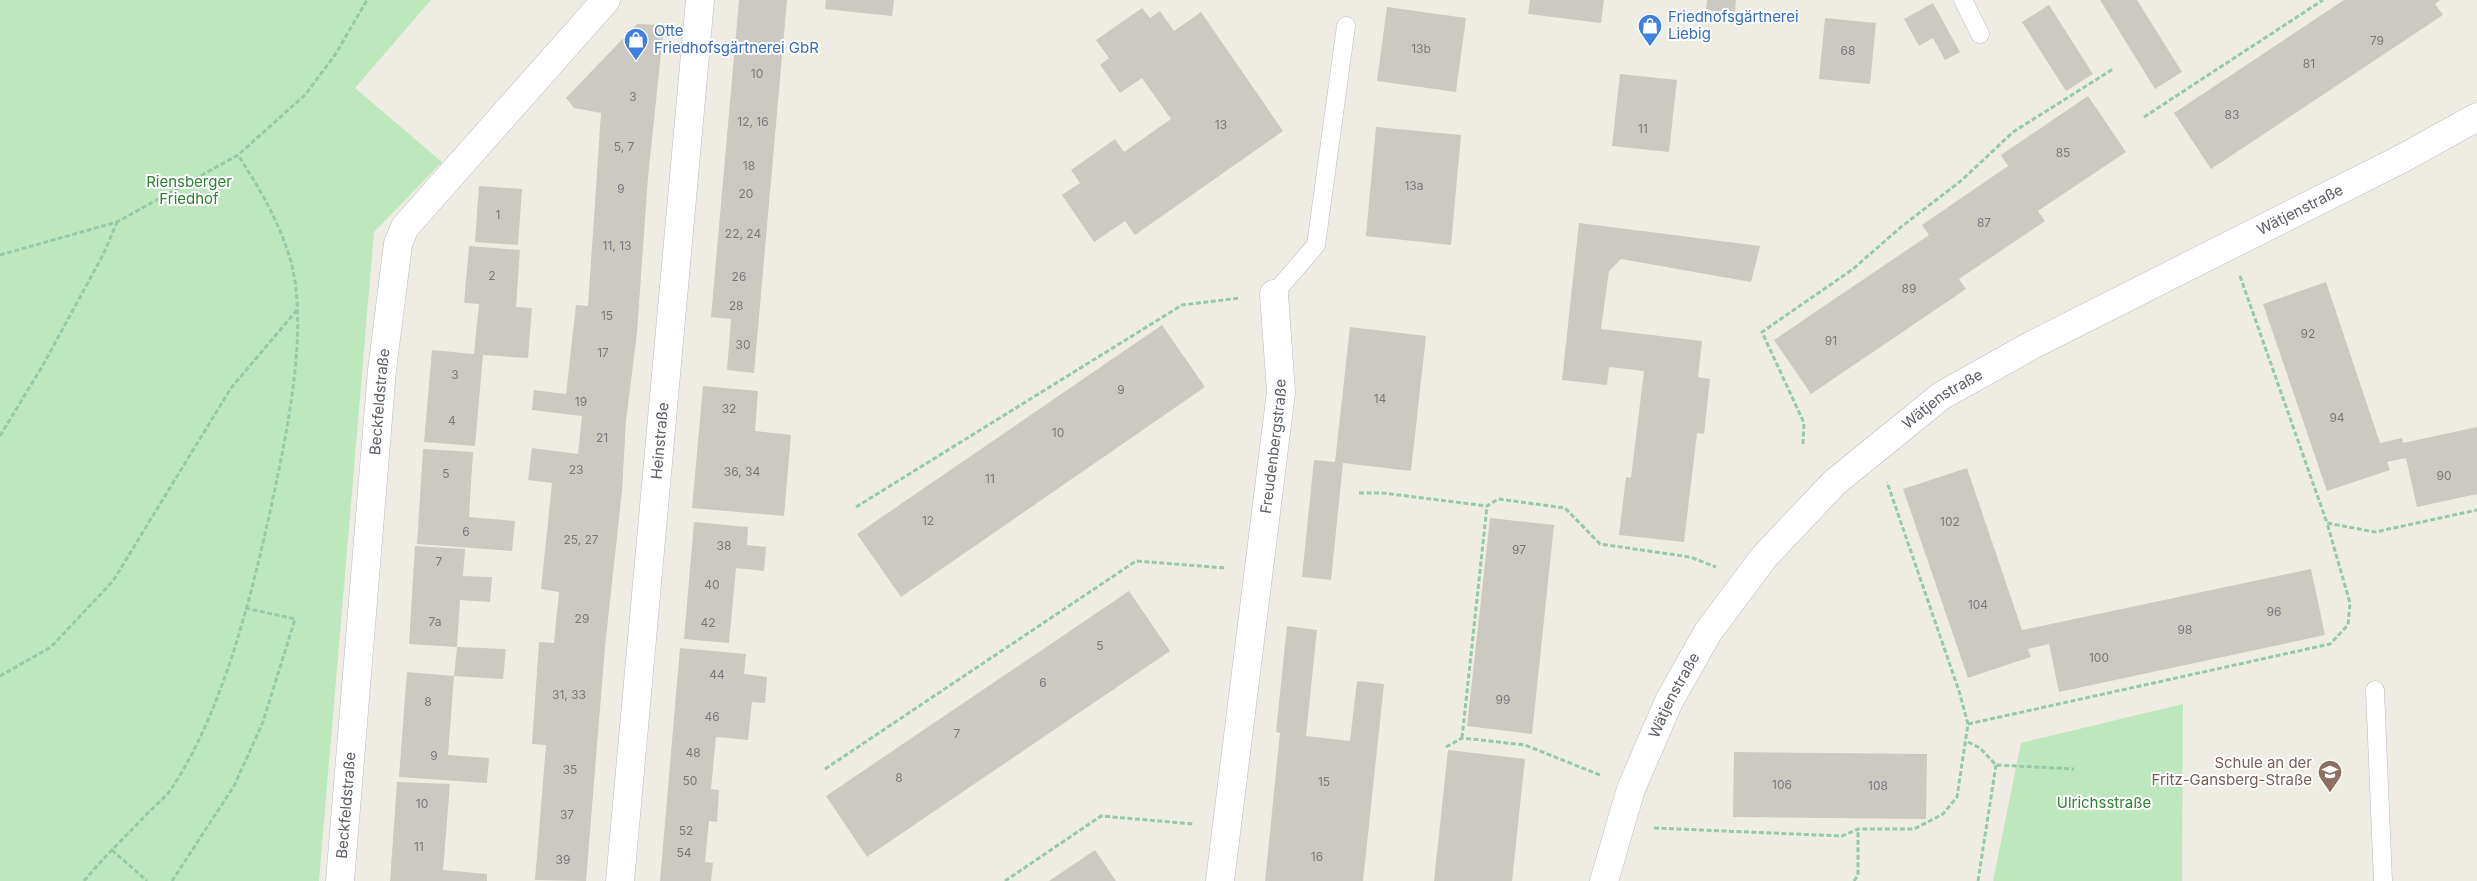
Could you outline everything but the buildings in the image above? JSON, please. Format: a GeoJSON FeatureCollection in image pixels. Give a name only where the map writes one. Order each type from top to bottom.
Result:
{"type":"FeatureCollection","features":[{"type":"Feature","properties":{"kind":"street","name":"Beckfeldstraße"},"geometry":{"type":"LineString","coordinates":[[340,881],[380,399],[398,244],[404,227],[606,0]]}},
{"type":"Feature","properties":{"kind":"street","name":"Heinstraße"},"geometry":{"type":"LineString","coordinates":[[620,881],[700,0]]}},
{"type":"Feature","properties":{"kind":"street","name":"Wätjenstraße"},"geometry":{"type":"LineString","coordinates":[[1604,881],[1630,789],[1668,701],[1708,632],[1764,557],[1828,490],[1872,450],[1941,396],[2032,345],[2228,244],[2405,157],[2477,118]]}},
{"type":"Feature","properties":{"kind":"street","name":"Freudenbergstraße"},"geometry":{"type":"LineString","coordinates":[[1220,881],[1281,392],[1274,294]]}},
{"type":"Feature","properties":{"kind":"lane"},"geometry":{"type":"LineString","coordinates":[[1963,0],[1980,34]]}},
{"type":"Feature","properties":{"kind":"lane"},"geometry":{"type":"LineString","coordinates":[[1274,294],[1316,245],[1346,26]]}},
{"type":"Feature","properties":{"kind":"lane"},"geometry":{"type":"LineString","coordinates":[[2375,690],[2383,881]]}},
{"type":"Feature","properties":{"kind":"path"},"geometry":{"type":"LineString","coordinates":[[0,255],[117,222],[238,155],[305,95],[335,55],[367,0]]}},
{"type":"Feature","properties":{"kind":"path"},"geometry":{"type":"LineString","coordinates":[[2144,117],[2323,0]]}},
{"type":"Feature","properties":{"kind":"path"},"geometry":{"type":"LineString","coordinates":[[1802,444],[1804,423],[1762,332],[1853,269],[1901,227],[1962,180],[2013,132],[2113,69]]}},
{"type":"Feature","properties":{"kind":"path"},"geometry":{"type":"LineString","coordinates":[[84,881],[170,790],[190,757],[225,676],[263,544],[283,449],[293,387],[298,310],[291,263],[268,202],[238,155]]}},
{"type":"Feature","properties":{"kind":"path"},"geometry":{"type":"LineString","coordinates":[[0,436],[43,365],[104,253],[117,222]]}},
{"type":"Feature","properties":{"kind":"path"},"geometry":{"type":"LineString","coordinates":[[1968,724],[2330,644],[2348,625],[2350,603],[2327,523],[2228,244]]}},
{"type":"Feature","properties":{"kind":"path"},"geometry":{"type":"LineString","coordinates":[[856,507],[1182,305],[1274,294]]}},
{"type":"Feature","properties":{"kind":"path"},"geometry":{"type":"LineString","coordinates":[[0,676],[51,647],[113,581],[231,388],[298,310]]}},
{"type":"Feature","properties":{"kind":"path"},"geometry":{"type":"LineString","coordinates":[[1618,827],[1842,836],[1858,829],[1914,829],[1943,814],[1957,797],[1968,742],[1968,724],[1891,492],[1872,450]]}},
{"type":"Feature","properties":{"kind":"path"},"geometry":{"type":"LineString","coordinates":[[1358,493],[1383,493],[1487,506],[1498,499],[1565,508],[1600,544],[1690,557],[1746,580]]}},
{"type":"Feature","properties":{"kind":"path"},"geometry":{"type":"LineString","coordinates":[[1462,738],[1487,506]]}},
{"type":"Feature","properties":{"kind":"path"},"geometry":{"type":"LineString","coordinates":[[2327,523],[2375,532],[2477,510]]}},
{"type":"Feature","properties":{"kind":"path"},"geometry":{"type":"LineString","coordinates":[[825,769],[1136,562],[1259,571]]}},
{"type":"Feature","properties":{"kind":"path"},"geometry":{"type":"LineString","coordinates":[[172,881],[234,786],[263,722],[295,619],[245,608]]}},
{"type":"Feature","properties":{"kind":"path"},"geometry":{"type":"LineString","coordinates":[[1446,747],[1462,738],[1525,745],[1571,762],[1630,789]]}},
{"type":"Feature","properties":{"kind":"path"},"geometry":{"type":"LineString","coordinates":[[1968,742],[1980,748],[1996,765],[2074,769]]}},
{"type":"Feature","properties":{"kind":"path"},"geometry":{"type":"LineString","coordinates":[[1978,881],[1996,765]]}},
{"type":"Feature","properties":{"kind":"path"},"geometry":{"type":"LineString","coordinates":[[1005,881],[1101,816],[1227,828]]}},
{"type":"Feature","properties":{"kind":"path"},"geometry":{"type":"LineString","coordinates":[[1854,881],[1858,875],[1858,829]]}},
{"type":"Feature","properties":{"kind":"path"},"geometry":{"type":"LineString","coordinates":[[112,850],[147,881]]}},
{"type":"Feature","properties":{"kind":"green space","name":"Riensberger Friedhof"},"geometry":{"type":"Polygon","coordinates":[[[0,0],[431,0],[355,88],[442,162],[374,232],[319,881],[0,881],[0,0]]]}},
{"type":"Feature","properties":{"kind":"green space","name":"Ulrichsstraße"},"geometry":{"type":"Polygon","coordinates":[[[2183,704],[2182,881],[1993,881],[2021,743],[2183,704]]]}},
{"type":"Feature","properties":{"kind":"place","name":"Friedhofsgärtnerei Liebig"},"geometry":{"type":"Point","coordinates":[1650,47]}},
{"type":"Feature","properties":{"kind":"place","name":"Otte Friedhofsgärtnerei GbR"},"geometry":{"type":"Point","coordinates":[636,61]}},
{"type":"Feature","properties":{"kind":"place","name":"Schule an der Fritz-Gansberg-Straße"},"geometry":{"type":"Point","coordinates":[2330,793]}}]}
